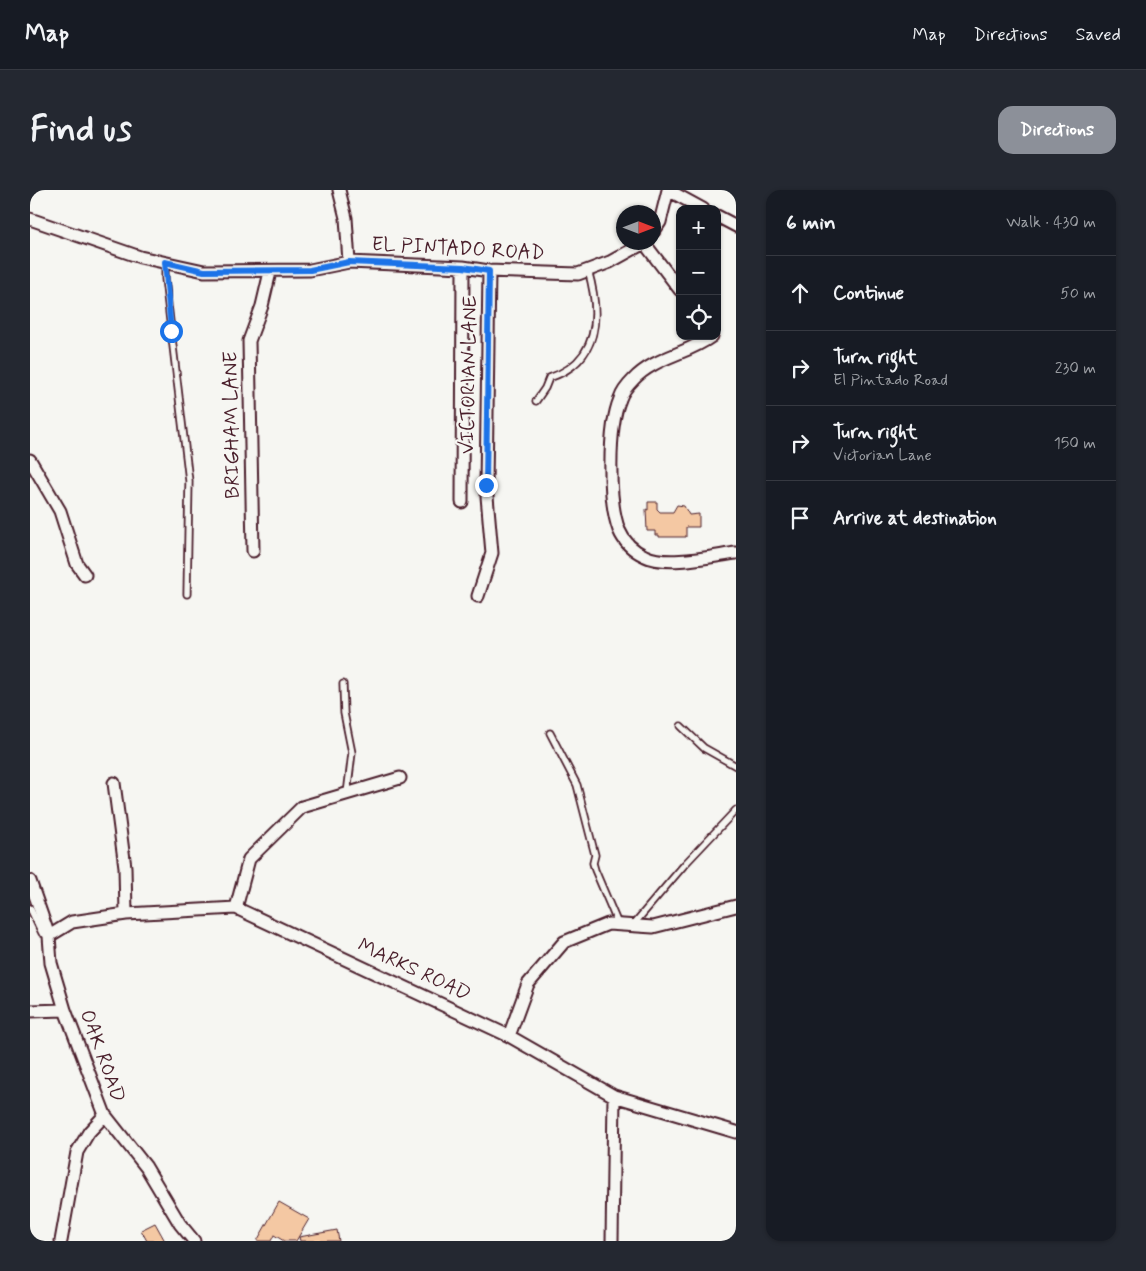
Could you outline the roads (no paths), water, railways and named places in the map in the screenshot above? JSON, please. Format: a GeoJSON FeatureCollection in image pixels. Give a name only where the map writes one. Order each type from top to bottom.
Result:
{"type":"FeatureCollection","features":[{"type":"Feature","properties":{"kind":"street"},"geometry":{"type":"LineString","coordinates":[[340,190],[346,218],[349,262]]}},
{"type":"Feature","properties":{"kind":"street"},"geometry":{"type":"LineString","coordinates":[[661,218],[668,190],[696,205]]}},
{"type":"Feature","properties":{"kind":"street"},"geometry":{"type":"LineString","coordinates":[[721,218],[736,226]]}},
{"type":"Feature","properties":{"kind":"street","name":"EL PINTADO ROAD"},"geometry":{"type":"LineString","coordinates":[[30,219],[140,256],[204,271],[270,272],[310,270],[349,262],[463,267],[489,271],[578,274],[610,262],[632,250]]}},
{"type":"Feature","properties":{"kind":"street"},"geometry":{"type":"LineString","coordinates":[[650,250],[676,285]]}},
{"type":"Feature","properties":{"kind":"street"},"geometry":{"type":"LineString","coordinates":[[462,502],[463,267]]}},
{"type":"Feature","properties":{"kind":"street","name":"VICTORIAN LANE"},"geometry":{"type":"LineString","coordinates":[[478,596],[492,553],[486,485],[489,271]]}},
{"type":"Feature","properties":{"kind":"street","name":"BRIGHAM LANE"},"geometry":{"type":"LineString","coordinates":[[253,551],[249,341],[262,306],[270,272]]}},
{"type":"Feature","properties":{"kind":"street"},"geometry":{"type":"LineString","coordinates":[[704,340],[656,363],[633,379],[620,398],[614,421],[613,508],[620,532],[633,549],[648,558],[672,560],[736,554]]}},
{"type":"Feature","properties":{"kind":"street"},"geometry":{"type":"LineString","coordinates":[[30,460],[60,511],[77,564],[86,575]]}},
{"type":"Feature","properties":{"kind":"street"},"geometry":{"type":"LineString","coordinates":[[236,908],[249,859],[302,807],[400,778]]}},
{"type":"Feature","properties":{"kind":"street"},"geometry":{"type":"LineString","coordinates":[[114,783],[125,867],[126,914]]}},
{"type":"Feature","properties":{"kind":"street","name":"OAK ROAD"},"geometry":{"type":"LineString","coordinates":[[30,881],[49,936],[51,963],[65,1010],[105,1115],[89,1132],[77,1152],[61,1241]]}},
{"type":"Feature","properties":{"kind":"street"},"geometry":{"type":"LineString","coordinates":[[509,1036],[528,984],[564,942],[608,924],[653,927],[736,906]]}},
{"type":"Feature","properties":{"kind":"street","name":"MARKS ROAD"},"geometry":{"type":"LineString","coordinates":[[49,936],[72,922],[126,914],[236,908],[509,1036],[614,1096],[736,1132]]}},
{"type":"Feature","properties":{"kind":"street"},"geometry":{"type":"LineString","coordinates":[[30,1011],[65,1010]]}},
{"type":"Feature","properties":{"kind":"street"},"geometry":{"type":"LineString","coordinates":[[612,1241],[614,1096]]}},
{"type":"Feature","properties":{"kind":"street"},"geometry":{"type":"LineString","coordinates":[[105,1115],[146,1167],[180,1224],[194,1241]]}},
{"type":"Feature","properties":{"kind":"lane"},"geometry":{"type":"LineString","coordinates":[[165,262],[168,305],[189,481],[187,594]]}},
{"type":"Feature","properties":{"kind":"lane"},"geometry":{"type":"LineString","coordinates":[[536,401],[549,378],[560,374],[570,366],[588,349],[592,341],[596,307],[588,270]]}},
{"type":"Feature","properties":{"kind":"lane"},"geometry":{"type":"LineString","coordinates":[[343,684],[344,713],[352,753],[347,794]]}},
{"type":"Feature","properties":{"kind":"lane"},"geometry":{"type":"LineString","coordinates":[[681,726],[704,748],[736,766]]}},
{"type":"Feature","properties":{"kind":"lane"},"geometry":{"type":"LineString","coordinates":[[550,733],[577,785],[595,855],[593,862],[594,870],[618,924]]}},
{"type":"Feature","properties":{"kind":"lane"},"geometry":{"type":"LineString","coordinates":[[633,926],[685,864],[736,810]]}},
{"type":"Feature","properties":{"kind":"lane"},"geometry":{"type":"LineString","coordinates":[[30,908],[42,933],[49,936]]}}]}
